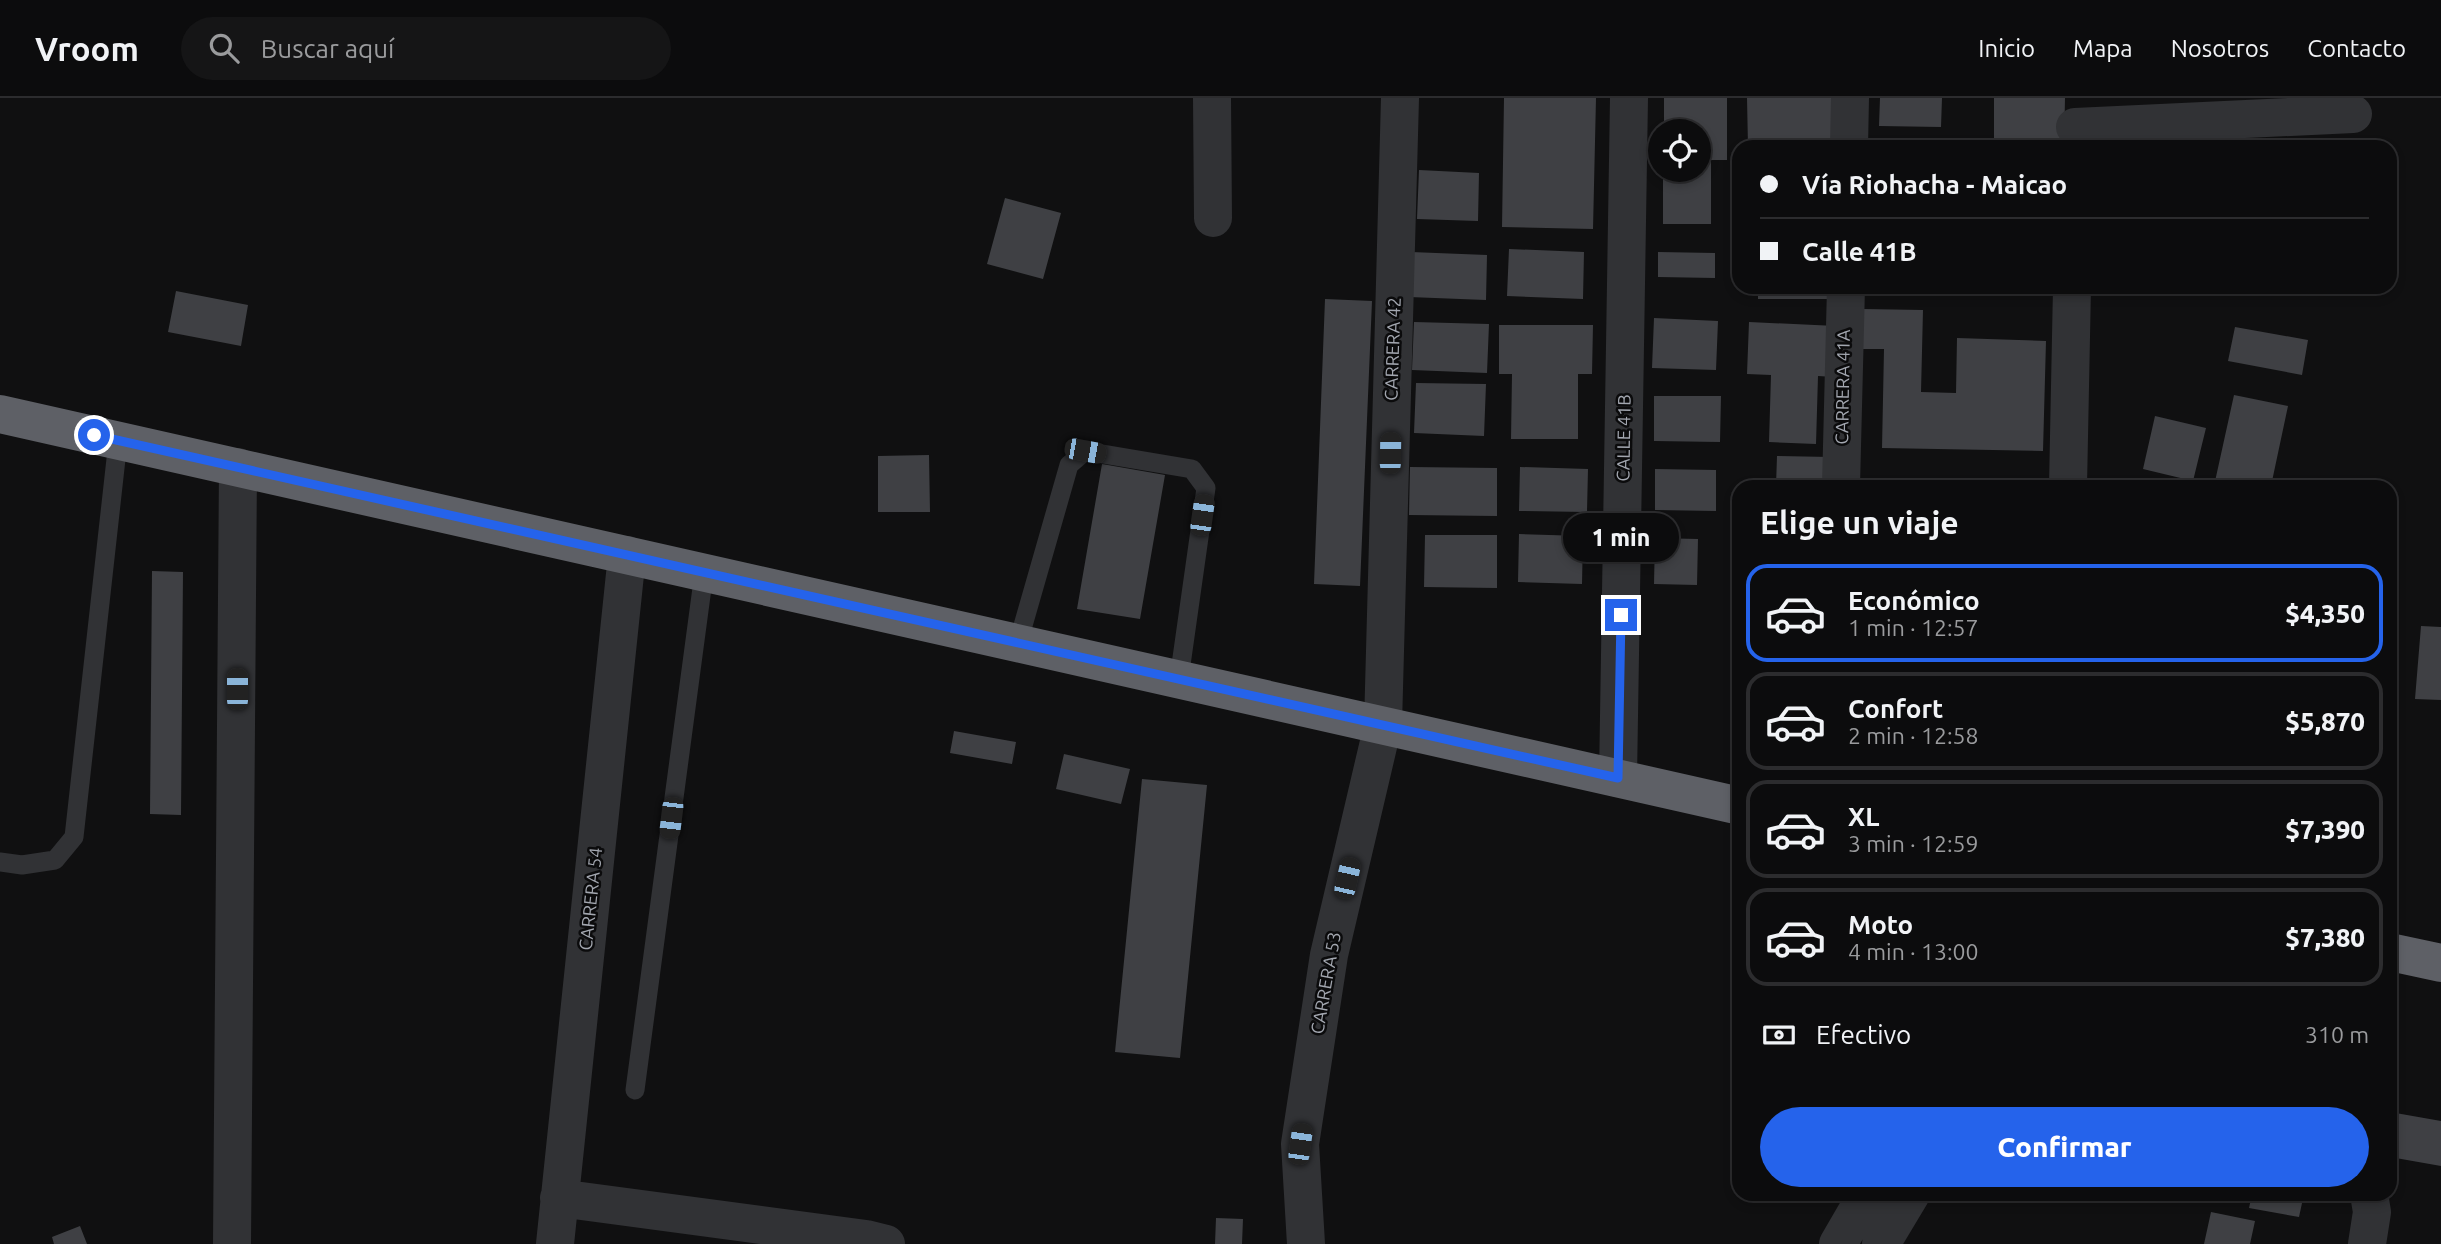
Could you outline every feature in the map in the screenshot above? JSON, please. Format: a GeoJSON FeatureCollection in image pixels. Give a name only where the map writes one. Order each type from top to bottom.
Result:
{"type":"FeatureCollection","features":[{"type":"Feature","properties":{"kind":"highway"},"geometry":{"type":"LineString","coordinates":[[0,414],[1732,804]]}},
{"type":"Feature","properties":{"kind":"highway"},"geometry":{"type":"LineString","coordinates":[[2397,954],[2441,964]]}},
{"type":"Feature","properties":{"kind":"street"},"geometry":{"type":"LineString","coordinates":[[1212,98],[1213,218]]}},
{"type":"Feature","properties":{"kind":"street","name":"CARRERA 42"},"geometry":{"type":"LineString","coordinates":[[1383,725],[1400,98]]}},
{"type":"Feature","properties":{"kind":"street","name":"CALLE 41B"},"geometry":{"type":"LineString","coordinates":[[1618,778],[1629,98]]}},
{"type":"Feature","properties":{"kind":"street"},"geometry":{"type":"LineString","coordinates":[[1849,140],[1850,98]]}},
{"type":"Feature","properties":{"kind":"street"},"geometry":{"type":"LineString","coordinates":[[2075,124],[2353,114]]}},
{"type":"Feature","properties":{"kind":"street","name":"CARRERA 41A"},"geometry":{"type":"LineString","coordinates":[[1841,480],[1846,294]]}},
{"type":"Feature","properties":{"kind":"street"},"geometry":{"type":"LineString","coordinates":[[2068,480],[2072,294]]}},
{"type":"Feature","properties":{"kind":"street"},"geometry":{"type":"LineString","coordinates":[[232,1244],[238,467]]}},
{"type":"Feature","properties":{"kind":"street","name":"CARRERA 54"},"geometry":{"type":"LineString","coordinates":[[555,1244],[627,555]]}},
{"type":"Feature","properties":{"kind":"street","name":"CARRERA 53"},"geometry":{"type":"LineString","coordinates":[[1306,1244],[1302,1130],[1329,955],[1383,725]]}},
{"type":"Feature","properties":{"kind":"street"},"geometry":{"type":"LineString","coordinates":[[559,1198],[866,1239],[886,1244]]}},
{"type":"Feature","properties":{"kind":"street"},"geometry":{"type":"LineString","coordinates":[[1838,1244],[1863,1201]]}},
{"type":"Feature","properties":{"kind":"street"},"geometry":{"type":"LineString","coordinates":[[1881,1244],[1907,1201]]}},
{"type":"Feature","properties":{"kind":"street"},"geometry":{"type":"LineString","coordinates":[[2367,1244],[2372,1212],[2370,1201]]}},
{"type":"Feature","properties":{"kind":"lane"},"geometry":{"type":"LineString","coordinates":[[0,862],[22,865],[55,860],[74,837],[118,440]]}},
{"type":"Feature","properties":{"kind":"lane"},"geometry":{"type":"LineString","coordinates":[[1018,643],[1069,466],[1085,451],[1192,468],[1206,488],[1179,679]]}},
{"type":"Feature","properties":{"kind":"lane"},"geometry":{"type":"LineString","coordinates":[[635,1090],[704,573]]}},
{"type":"Feature","properties":{"kind":"building"},"geometry":{"type":"Polygon","coordinates":[[[1504,98],[1596,98],[1593,229],[1502,227],[1504,98]]]}},
{"type":"Feature","properties":{"kind":"building"},"geometry":{"type":"Polygon","coordinates":[[[1664,98],[1727,98],[1727,160],[1711,160],[1711,119],[1664,119],[1664,98]]]}},
{"type":"Feature","properties":{"kind":"building"},"geometry":{"type":"Polygon","coordinates":[[[1747,98],[1847,98],[1849,140],[1748,140],[1747,98]]]}},
{"type":"Feature","properties":{"kind":"building"},"geometry":{"type":"Polygon","coordinates":[[[1880,98],[1942,98],[1941,127],[1879,126],[1880,98]]]}},
{"type":"Feature","properties":{"kind":"building"},"geometry":{"type":"Polygon","coordinates":[[[1994,98],[2065,98],[2064,140],[1994,140],[1994,98]]]}},
{"type":"Feature","properties":{"kind":"building"},"geometry":{"type":"Polygon","coordinates":[[[1419,170],[1479,173],[1478,221],[1417,219],[1419,170]]]}},
{"type":"Feature","properties":{"kind":"building"},"geometry":{"type":"Polygon","coordinates":[[[1663,182],[1711,182],[1711,224],[1663,224],[1663,182]]]}},
{"type":"Feature","properties":{"kind":"building"},"geometry":{"type":"Polygon","coordinates":[[[1005,198],[1061,213],[1043,279],[987,264],[1005,198]]]}},
{"type":"Feature","properties":{"kind":"building"},"geometry":{"type":"Polygon","coordinates":[[[1509,249],[1584,252],[1583,299],[1507,296],[1509,249]]]}},
{"type":"Feature","properties":{"kind":"building"},"geometry":{"type":"Polygon","coordinates":[[[1411,252],[1487,255],[1486,300],[1409,297],[1411,252]]]}},
{"type":"Feature","properties":{"kind":"building"},"geometry":{"type":"Polygon","coordinates":[[[1658,252],[1715,253],[1715,278],[1658,277],[1658,252]]]}},
{"type":"Feature","properties":{"kind":"building"},"geometry":{"type":"Polygon","coordinates":[[[176,291],[248,305],[241,346],[168,332],[176,291]]]}},
{"type":"Feature","properties":{"kind":"building"},"geometry":{"type":"Polygon","coordinates":[[[1758,294],[1844,294],[1844,299],[1758,299],[1758,294]]]}},
{"type":"Feature","properties":{"kind":"building"},"geometry":{"type":"Polygon","coordinates":[[[1325,299],[1372,301],[1360,586],[1314,584],[1325,299]]]}},
{"type":"Feature","properties":{"kind":"building"},"geometry":{"type":"Polygon","coordinates":[[[1862,309],[1923,310],[1921,392],[1956,393],[1957,338],[2046,341],[2043,451],[1882,448],[1884,349],[1861,349],[1862,309]]]}},
{"type":"Feature","properties":{"kind":"building"},"geometry":{"type":"Polygon","coordinates":[[[1654,318],[1718,321],[1716,370],[1652,368],[1654,318]]]}},
{"type":"Feature","properties":{"kind":"building"},"geometry":{"type":"Polygon","coordinates":[[[1414,322],[1489,324],[1487,373],[1412,370],[1414,322]]]}},
{"type":"Feature","properties":{"kind":"building"},"geometry":{"type":"Polygon","coordinates":[[[1749,322],[1836,326],[1834,377],[1818,376],[1816,444],[1769,442],[1771,375],[1747,374],[1749,322]]]}},
{"type":"Feature","properties":{"kind":"building"},"geometry":{"type":"Polygon","coordinates":[[[1499,325],[1593,325],[1592,374],[1578,374],[1578,439],[1511,439],[1512,374],[1499,374],[1499,325]]]}},
{"type":"Feature","properties":{"kind":"building"},"geometry":{"type":"Polygon","coordinates":[[[2235,327],[2308,340],[2302,375],[2228,361],[2235,327]]]}},
{"type":"Feature","properties":{"kind":"building"},"geometry":{"type":"Polygon","coordinates":[[[1416,383],[1486,384],[1484,436],[1414,433],[1416,383]]]}},
{"type":"Feature","properties":{"kind":"building"},"geometry":{"type":"Polygon","coordinates":[[[2234,395],[2288,406],[2272,480],[2215,480],[2234,395]]]}},
{"type":"Feature","properties":{"kind":"building"},"geometry":{"type":"Polygon","coordinates":[[[1654,396],[1721,396],[1720,442],[1654,441],[1654,396]]]}},
{"type":"Feature","properties":{"kind":"building"},"geometry":{"type":"Polygon","coordinates":[[[2155,416],[2206,428],[2193,480],[2143,469],[2155,416]]]}},
{"type":"Feature","properties":{"kind":"building"},"geometry":{"type":"Polygon","coordinates":[[[929,455],[930,512],[878,512],[878,456],[929,455]]]}},
{"type":"Feature","properties":{"kind":"building"},"geometry":{"type":"Polygon","coordinates":[[[1777,456],[1831,457],[1831,480],[1776,480],[1777,456]]]}},
{"type":"Feature","properties":{"kind":"building"},"geometry":{"type":"Polygon","coordinates":[[[1102,464],[1165,475],[1140,619],[1077,609],[1102,464]]]}},
{"type":"Feature","properties":{"kind":"building"},"geometry":{"type":"Polygon","coordinates":[[[1410,467],[1497,468],[1497,516],[1409,515],[1410,467]]]}},
{"type":"Feature","properties":{"kind":"building"},"geometry":{"type":"Polygon","coordinates":[[[1520,467],[1588,469],[1587,512],[1519,511],[1520,467]]]}},
{"type":"Feature","properties":{"kind":"building"},"geometry":{"type":"Polygon","coordinates":[[[1655,469],[1716,470],[1716,511],[1655,510],[1655,469]]]}},
{"type":"Feature","properties":{"kind":"building"},"geometry":{"type":"Polygon","coordinates":[[[1519,534],[1583,536],[1582,584],[1518,582],[1519,534]]]}},
{"type":"Feature","properties":{"kind":"building"},"geometry":{"type":"Polygon","coordinates":[[[1425,535],[1497,535],[1497,588],[1424,587],[1425,535]]]}},
{"type":"Feature","properties":{"kind":"building"},"geometry":{"type":"Polygon","coordinates":[[[1655,538],[1698,539],[1697,585],[1654,584],[1655,538]]]}},
{"type":"Feature","properties":{"kind":"building"},"geometry":{"type":"Polygon","coordinates":[[[152,571],[183,572],[181,815],[150,814],[152,571]]]}},
{"type":"Feature","properties":{"kind":"building"},"geometry":{"type":"Polygon","coordinates":[[[2421,626],[2441,627],[2441,700],[2415,699],[2421,626]]]}},
{"type":"Feature","properties":{"kind":"building"},"geometry":{"type":"Polygon","coordinates":[[[954,731],[1016,742],[1012,764],[950,753],[954,731]]]}},
{"type":"Feature","properties":{"kind":"building"},"geometry":{"type":"Polygon","coordinates":[[[1064,754],[1130,769],[1121,804],[1056,789],[1064,754]]]}},
{"type":"Feature","properties":{"kind":"building"},"geometry":{"type":"Polygon","coordinates":[[[1142,779],[1207,785],[1180,1058],[1115,1052],[1142,779]]]}},
{"type":"Feature","properties":{"kind":"building"},"geometry":{"type":"Polygon","coordinates":[[[2397,1113],[2441,1121],[2441,1166],[2397,1158],[2397,1113]]]}},
{"type":"Feature","properties":{"kind":"building"},"geometry":{"type":"Polygon","coordinates":[[[2250,1201],[2302,1201],[2299,1217],[2249,1208],[2250,1201]]]}},
{"type":"Feature","properties":{"kind":"building"},"geometry":{"type":"Polygon","coordinates":[[[2211,1212],[2255,1221],[2250,1244],[2204,1244],[2211,1212]]]}},
{"type":"Feature","properties":{"kind":"building"},"geometry":{"type":"Polygon","coordinates":[[[1216,1218],[1243,1219],[1242,1244],[1215,1244],[1216,1218]]]}},
{"type":"Feature","properties":{"kind":"building"},"geometry":{"type":"Polygon","coordinates":[[[80,1226],[87,1244],[54,1244],[52,1237],[80,1226]]]}},
{"type":"Feature","properties":{"kind":"route"},"geometry":{"type":"LineString","coordinates":[[94,435],[1618,778],[1621,615]]}}]}
